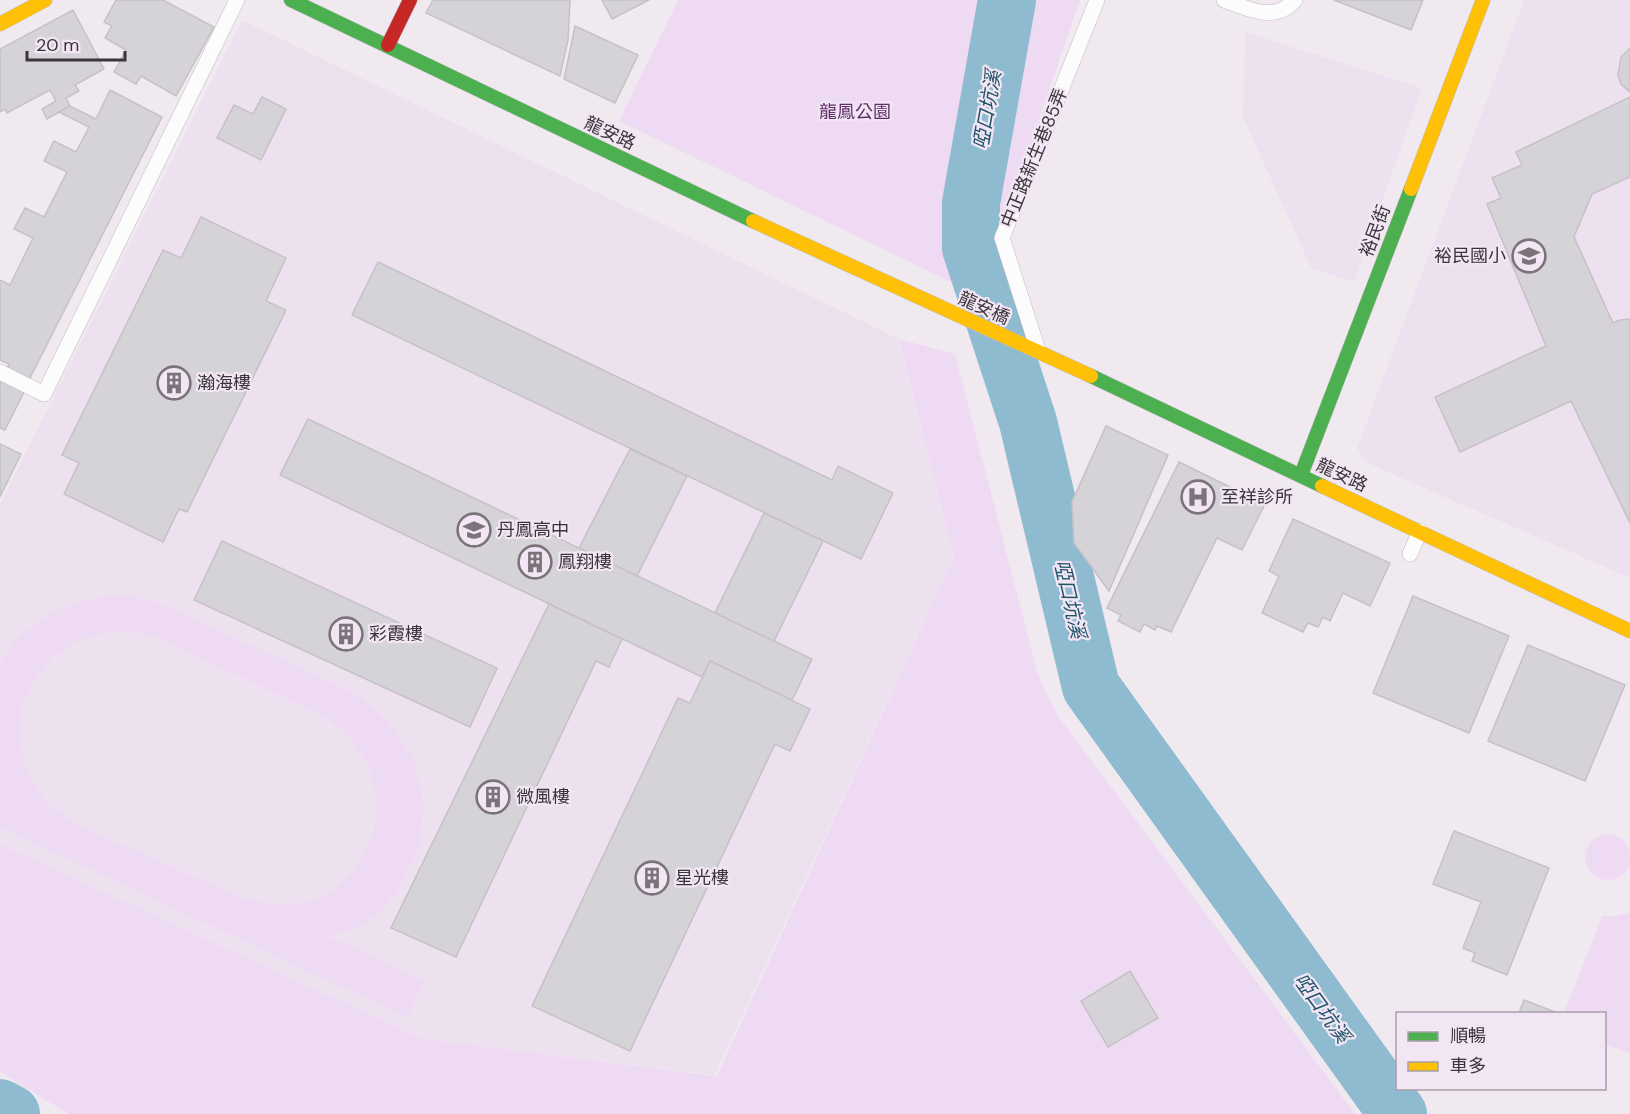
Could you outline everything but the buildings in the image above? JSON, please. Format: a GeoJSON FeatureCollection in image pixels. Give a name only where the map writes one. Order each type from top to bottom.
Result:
{"type":"FeatureCollection","features":[{"type":"Feature","properties":{"kind":"street"},"geometry":{"type":"LineString","coordinates":[[0,24],[45,0]]}},
{"type":"Feature","properties":{"kind":"street","name":"龍安路"},"geometry":{"type":"LineString","coordinates":[[291,0],[915,296]]}},
{"type":"Feature","properties":{"kind":"street"},"geometry":{"type":"LineString","coordinates":[[388,45],[410,0]]}},
{"type":"Feature","properties":{"kind":"street","name":"裕民街"},"geometry":{"type":"LineString","coordinates":[[1301,475],[1483,0]]}},
{"type":"Feature","properties":{"kind":"street","name":"龍安橋"},"geometry":{"type":"LineString","coordinates":[[915,296],[1039,352]]}},
{"type":"Feature","properties":{"kind":"street","name":"龍安路"},"geometry":{"type":"LineString","coordinates":[[1039,352],[1630,631]]}},
{"type":"Feature","properties":{"kind":"lane"},"geometry":{"type":"LineString","coordinates":[[0,372],[44,394],[237,0]]}},
{"type":"Feature","properties":{"kind":"lane","name":"中正路新生巷85弄"},"geometry":{"type":"LineString","coordinates":[[1039,352],[1002,237],[1097,0]]}},
{"type":"Feature","properties":{"kind":"lane"},"geometry":{"type":"LineString","coordinates":[[1224,0],[1251,10],[1272,14],[1287,8],[1294,0]]}},
{"type":"Feature","properties":{"kind":"lane"},"geometry":{"type":"LineString","coordinates":[[1410,554],[1420,531]]}},
{"type":"Feature","properties":{"kind":"shaded area","name":"裕民國小"},"geometry":{"type":"Polygon","coordinates":[[[1524,0],[1630,0],[1630,578],[1365,462],[1357,448],[1524,0]]]}},
{"type":"Feature","properties":{"kind":"shaded area","name":"丹鳳高中"},"geometry":{"type":"Polygon","coordinates":[[[242,20],[899,339],[954,556],[715,1075],[425,1039],[0,844],[0,504],[242,20]]]}},
{"type":"Feature","properties":{"kind":"shaded area"},"geometry":{"type":"Polygon","coordinates":[[[1245,32],[1422,88],[1354,282],[1311,268],[1243,117],[1245,32]]]}},
{"type":"Feature","properties":{"kind":"green space","name":"龍鳳公園"},"geometry":{"type":"Polygon","coordinates":[[[678,0],[1080,0],[998,239],[986,215],[1013,66],[978,60],[950,221],[957,285],[619,121],[678,0]]]}},
{"type":"Feature","properties":{"kind":"green space"},"geometry":{"type":"Polygon","coordinates":[[[899,339],[955,354],[1038,675],[1056,713],[1355,1114],[69,1114],[0,1072],[0,844],[424,1039],[717,1076],[954,556],[899,339]]]}},
{"type":"Feature","properties":{"kind":"green space"},"geometry":{"type":"Polygon","coordinates":[[[129,596],[159,603],[354,693],[389,722],[414,761],[424,805],[418,850],[398,891],[376,916],[353,929],[328,936],[424,981],[408,1018],[0,827],[0,663],[18,637],[54,611],[94,598],[129,596]],[[109,631],[79,640],[53,657],[33,681],[21,710],[19,741],[28,775],[48,804],[76,824],[242,898],[278,905],[307,902],[331,892],[357,868],[373,837],[377,803],[370,768],[351,739],[327,718],[170,643],[140,633],[109,631]]]}},
{"type":"Feature","properties":{"kind":"green space"},"geometry":{"type":"Polygon","coordinates":[[[1608,834],[1617,835],[1625,840],[1630,848],[1630,866],[1625,874],[1617,879],[1608,880],[1599,879],[1591,874],[1586,866],[1585,857],[1586,848],[1591,840],[1599,835],[1608,834]]]}},
{"type":"Feature","properties":{"kind":"green space"},"geometry":{"type":"Polygon","coordinates":[[[1630,912],[1630,1053],[1606,1044],[1606,1012],[1564,1012],[1602,916],[1618,916],[1630,912]]]}},
{"type":"Feature","properties":{"kind":"waterway","name":"啞口坑溪"},"geometry":{"type":"LineString","coordinates":[[1007,0],[971,203],[971,248],[1028,422],[1091,687],[1398,1114]]}},
{"type":"Feature","properties":{"kind":"waterway"},"geometry":{"type":"LineString","coordinates":[[0,1108],[11,1114]]}},
{"type":"Feature","properties":{"kind":"traffic: fast"},"geometry":{"type":"LineString","coordinates":[[291,0],[753,221]]}},
{"type":"Feature","properties":{"kind":"traffic: fast"},"geometry":{"type":"LineString","coordinates":[[1301,475],[1411,189]]}},
{"type":"Feature","properties":{"kind":"traffic: fast"},"geometry":{"type":"LineString","coordinates":[[1091,376],[1322,486]]}},
{"type":"Feature","properties":{"kind":"traffic: slow"},"geometry":{"type":"LineString","coordinates":[[0,24],[45,0]]}},
{"type":"Feature","properties":{"kind":"traffic: slow"},"geometry":{"type":"LineString","coordinates":[[1411,189],[1483,0]]}},
{"type":"Feature","properties":{"kind":"traffic: slow"},"geometry":{"type":"LineString","coordinates":[[753,221],[1091,376]]}},
{"type":"Feature","properties":{"kind":"traffic: slow"},"geometry":{"type":"LineString","coordinates":[[1322,486],[1630,631]]}},
{"type":"Feature","properties":{"kind":"traffic: jam"},"geometry":{"type":"LineString","coordinates":[[388,45],[410,0]]}},
{"type":"Feature","properties":{"kind":"place","name":"裕民國小"},"geometry":{"type":"Point","coordinates":[1529,256]}},
{"type":"Feature","properties":{"kind":"place","name":"瀚海樓"},"geometry":{"type":"Point","coordinates":[174,383]}},
{"type":"Feature","properties":{"kind":"place","name":"至祥診所"},"geometry":{"type":"Point","coordinates":[1198,497]}},
{"type":"Feature","properties":{"kind":"place","name":"丹鳳高中"},"geometry":{"type":"Point","coordinates":[474,530]}},
{"type":"Feature","properties":{"kind":"place","name":"鳳翔樓"},"geometry":{"type":"Point","coordinates":[535,562]}},
{"type":"Feature","properties":{"kind":"place","name":"彩霞樓"},"geometry":{"type":"Point","coordinates":[346,634]}},
{"type":"Feature","properties":{"kind":"place","name":"微風樓"},"geometry":{"type":"Point","coordinates":[493,797]}},
{"type":"Feature","properties":{"kind":"place","name":"星光樓"},"geometry":{"type":"Point","coordinates":[652,878]}}]}
